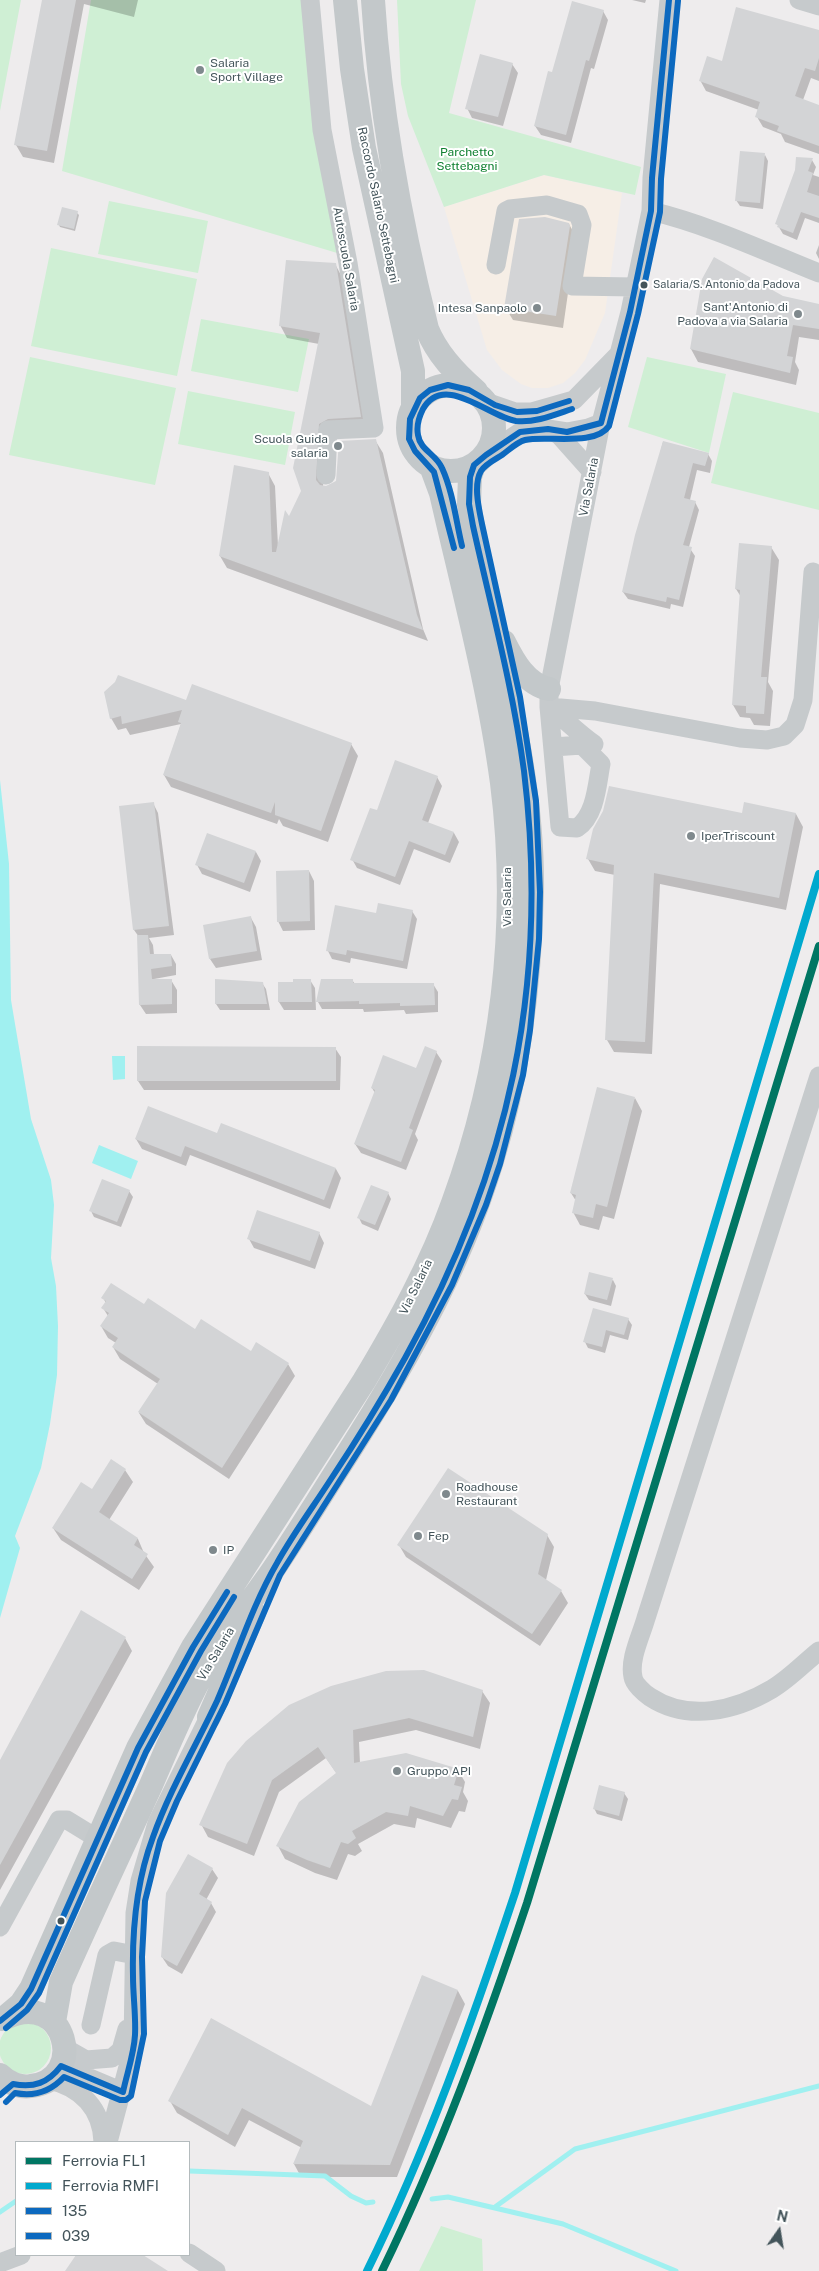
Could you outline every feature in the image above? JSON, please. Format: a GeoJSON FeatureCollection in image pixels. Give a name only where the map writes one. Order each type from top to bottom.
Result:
{"type":"FeatureCollection","features":[{"type":"Feature","properties":{"kind":"main road","name":"Raccordo Salario Settebagni"},"geometry":{"type":"LineString","coordinates":[[346,0],[352,69],[364,148],[413,371],[413,409]]}},
{"type":"Feature","properties":{"kind":"main road","name":"Raccordo Salario Settebagni"},"geometry":{"type":"LineString","coordinates":[[373,0],[377,68],[390,153],[427,329],[440,355],[461,379],[481,397]]}},
{"type":"Feature","properties":{"kind":"main road"},"geometry":{"type":"LineString","coordinates":[[446,384],[461,385],[481,397],[493,415],[495,430],[492,444],[480,460],[461,470],[445,471],[431,466],[421,459],[412,447],[408,432],[409,417],[418,399],[430,389],[446,384]]}},
{"type":"Feature","properties":{"kind":"main road","name":"Via Salaria"},"geometry":{"type":"LineString","coordinates":[[54,2022],[61,1982],[190,1700],[228,1632],[273,1569],[378,1404],[431,1312],[457,1257],[495,1151],[511,1087],[520,1039],[529,958],[532,888],[527,800],[519,746],[469,504],[470,477],[480,460]]}},
{"type":"Feature","properties":{"kind":"main road","name":"Via Salaria"},"geometry":{"type":"LineString","coordinates":[[1,2020],[21,2004],[31,1989],[138,1748],[193,1647],[364,1381],[408,1303],[453,1204],[484,1103],[492,1069],[505,970],[508,884],[507,834],[500,769],[489,706],[441,493],[431,466]]}},
{"type":"Feature","properties":{"kind":"main road"},"geometry":{"type":"LineString","coordinates":[[493,619],[510,653],[524,674],[540,687],[549,698]]}},
{"type":"Feature","properties":{"kind":"main road"},"geometry":{"type":"LineString","coordinates":[[209,1717],[273,1569]]}},
{"type":"Feature","properties":{"kind":"main road"},"geometry":{"type":"LineString","coordinates":[[1,2020],[24,2010],[41,2013],[54,2022],[63,2038],[58,2065],[32,2086],[4,2084]]}},
{"type":"Feature","properties":{"kind":"street","name":"Autoscuola Salaria"},"geometry":{"type":"LineString","coordinates":[[310,0],[322,130],[348,263],[374,428],[328,430],[326,475]]}},
{"type":"Feature","properties":{"kind":"street","name":"Via Salaria"},"geometry":{"type":"LineString","coordinates":[[588,745],[601,764],[592,804],[581,825],[577,828],[560,827],[549,698],[601,423],[635,287],[651,211],[652,178],[669,0]]}},
{"type":"Feature","properties":{"kind":"street"},"geometry":{"type":"LineString","coordinates":[[799,0],[819,6]]}},
{"type":"Feature","properties":{"kind":"street"},"geometry":{"type":"LineString","coordinates":[[496,265],[506,212],[510,209],[548,205],[578,214],[582,225],[572,286],[635,287]]}},
{"type":"Feature","properties":{"kind":"street"},"geometry":{"type":"LineString","coordinates":[[651,211],[673,216],[715,231],[819,273]]}},
{"type":"Feature","properties":{"kind":"street"},"geometry":{"type":"LineString","coordinates":[[481,397],[515,412],[532,412],[574,400],[619,353]]}},
{"type":"Feature","properties":{"kind":"street"},"geometry":{"type":"LineString","coordinates":[[480,460],[500,443],[520,432],[548,429],[568,432],[601,423]]}},
{"type":"Feature","properties":{"kind":"street"},"geometry":{"type":"LineString","coordinates":[[548,429],[559,435],[592,472]]}},
{"type":"Feature","properties":{"kind":"street"},"geometry":{"type":"LineString","coordinates":[[549,698],[595,711],[740,738],[766,740],[784,736],[795,725],[803,700],[813,572]]}},
{"type":"Feature","properties":{"kind":"street"},"geometry":{"type":"LineString","coordinates":[[549,698],[588,745]]}},
{"type":"Feature","properties":{"kind":"street"},"geometry":{"type":"LineString","coordinates":[[553,746],[588,745]]}},
{"type":"Feature","properties":{"kind":"street"},"geometry":{"type":"LineString","coordinates":[[819,1076],[646,1618],[632,1665],[633,1679],[645,1694],[660,1704],[682,1710],[709,1713],[740,1705],[773,1689],[819,1651]]}},
{"type":"Feature","properties":{"kind":"street"},"geometry":{"type":"LineString","coordinates":[[108,2141],[123,2092],[133,2048],[134,1955],[140,1880],[156,1823],[209,1717]]}},
{"type":"Feature","properties":{"kind":"street"},"geometry":{"type":"LineString","coordinates":[[0,1927],[59,1820],[67,1820],[98,1839]]}},
{"type":"Feature","properties":{"kind":"street"},"geometry":{"type":"LineString","coordinates":[[91,2025],[108,1954],[114,1951],[134,1955]]}},
{"type":"Feature","properties":{"kind":"street"},"geometry":{"type":"LineString","coordinates":[[58,2065],[86,2060],[99,2061],[116,2056],[125,2039],[134,1996]]}},
{"type":"Feature","properties":{"kind":"street"},"geometry":{"type":"LineString","coordinates":[[58,2065],[123,2092]]}},
{"type":"Feature","properties":{"kind":"street"},"geometry":{"type":"LineString","coordinates":[[58,2065],[66,2085],[87,2098],[99,2118],[103,2141]]}},
{"type":"Feature","properties":{"kind":"street"},"geometry":{"type":"LineString","coordinates":[[190,2254],[216,2271]]}},
{"type":"Feature","properties":{"kind":"street"},"geometry":{"type":"LineString","coordinates":[[0,2263],[18,2256]]}},
{"type":"Feature","properties":{"kind":"shaded area"},"geometry":{"type":"Polygon","coordinates":[[[544,175],[622,193],[605,313],[585,360],[575,373],[563,383],[548,388],[532,388],[521,384],[502,370],[487,350],[444,207],[544,175]]]}},
{"type":"Feature","properties":{"kind":"green space"},"geometry":{"type":"Polygon","coordinates":[[[0,0],[21,0],[0,111],[0,0]]]}},
{"type":"Feature","properties":{"kind":"green space","name":"Salaria Sport Village"},"geometry":{"type":"Polygon","coordinates":[[[91,0],[314,0],[328,139],[354,258],[62,171],[91,0]]]}},
{"type":"Feature","properties":{"kind":"green space","name":"Parchetto Settebagni"},"geometry":{"type":"Polygon","coordinates":[[[397,0],[476,0],[449,113],[641,167],[635,195],[544,175],[444,207],[408,116],[401,84],[397,0]]]}},
{"type":"Feature","properties":{"kind":"green space"},"geometry":{"type":"Polygon","coordinates":[[[109,201],[208,221],[198,273],[98,254],[109,201]]]}},
{"type":"Feature","properties":{"kind":"green space"},"geometry":{"type":"Polygon","coordinates":[[[51,248],[197,279],[177,376],[31,346],[51,248]]]}},
{"type":"Feature","properties":{"kind":"green space"},"geometry":{"type":"Polygon","coordinates":[[[201,319],[309,339],[298,392],[191,371],[201,319]]]}},
{"type":"Feature","properties":{"kind":"green space"},"geometry":{"type":"Polygon","coordinates":[[[30,357],[176,388],[155,485],[9,455],[30,357]]]}},
{"type":"Feature","properties":{"kind":"green space"},"geometry":{"type":"Polygon","coordinates":[[[647,357],[726,374],[709,453],[628,427],[647,357]]]}},
{"type":"Feature","properties":{"kind":"green space"},"geometry":{"type":"Polygon","coordinates":[[[188,391],[295,412],[285,465],[178,444],[188,391]]]}},
{"type":"Feature","properties":{"kind":"green space"},"geometry":{"type":"Polygon","coordinates":[[[733,392],[819,413],[819,510],[711,483],[733,392]]]}},
{"type":"Feature","properties":{"kind":"green space"},"geometry":{"type":"Polygon","coordinates":[[[25,2022],[35,2024],[43,2030],[49,2038],[51,2048],[49,2058],[43,2066],[35,2072],[25,2074],[15,2072],[7,2066],[1,2058],[-1,2048],[1,2038],[7,2030],[15,2024],[25,2022]]]}},
{"type":"Feature","properties":{"kind":"green space"},"geometry":{"type":"Polygon","coordinates":[[[441,2226],[482,2239],[483,2271],[419,2271],[441,2226]]]}},
{"type":"Feature","properties":{"kind":"water"},"geometry":{"type":"Polygon","coordinates":[[[0,780],[9,864],[11,1000],[31,1119],[51,1180],[54,1205],[51,1258],[56,1286],[58,1326],[57,1375],[50,1424],[41,1468],[15,1536],[20,1548],[0,1618],[0,780]]]}},
{"type":"Feature","properties":{"kind":"water"},"geometry":{"type":"Polygon","coordinates":[[[112,1056],[125,1056],[125,1079],[113,1080],[112,1056]]]}},
{"type":"Feature","properties":{"kind":"water"},"geometry":{"type":"Polygon","coordinates":[[[99,1145],[138,1161],[131,1179],[92,1163],[99,1145]]]}},
{"type":"Feature","properties":{"kind":"building"},"geometry":{"type":"Polygon","coordinates":[[[42,0],[76,0],[47,151],[14,145],[42,0]]]}},
{"type":"Feature","properties":{"kind":"building"},"geometry":{"type":"Polygon","coordinates":[[[572,1],[604,10],[589,61],[586,60],[566,135],[534,126],[548,71],[552,72],[572,1]]]}},
{"type":"Feature","properties":{"kind":"building"},"geometry":{"type":"Polygon","coordinates":[[[736,7],[819,30],[819,58],[815,71],[805,68],[795,96],[819,105],[819,146],[777,131],[779,126],[755,117],[760,102],[699,81],[707,56],[722,61],[736,7]]]}},
{"type":"Feature","properties":{"kind":"building"},"geometry":{"type":"Polygon","coordinates":[[[480,54],[513,63],[498,117],[465,109],[480,54]]]}},
{"type":"Feature","properties":{"kind":"building"},"geometry":{"type":"Polygon","coordinates":[[[740,151],[765,153],[760,203],[735,201],[740,151]]]}},
{"type":"Feature","properties":{"kind":"building"},"geometry":{"type":"Polygon","coordinates":[[[796,157],[813,158],[808,171],[813,173],[807,192],[819,196],[819,218],[801,212],[793,233],[777,227],[778,225],[775,224],[795,170],[796,157]]]}},
{"type":"Feature","properties":{"kind":"building"},"geometry":{"type":"Polygon","coordinates":[[[62,207],[78,211],[74,229],[57,225],[62,207]]]}},
{"type":"Feature","properties":{"kind":"building"},"geometry":{"type":"Polygon","coordinates":[[[545,217],[569,223],[570,226],[556,316],[504,308],[519,219],[545,217]]]}},
{"type":"Feature","properties":{"kind":"building","name":"Sant'Antonio di Padova a via Salaria"},"geometry":{"type":"Polygon","coordinates":[[[714,257],[783,296],[819,304],[819,329],[793,325],[787,356],[793,357],[790,373],[690,349],[702,279],[714,257]]]}},
{"type":"Feature","properties":{"kind":"building","name":"Scuola Guida salaria"},"geometry":{"type":"Polygon","coordinates":[[[286,260],[336,263],[361,417],[328,419],[319,424],[316,480],[320,485],[326,486],[336,481],[339,441],[376,439],[417,615],[423,630],[219,556],[234,465],[269,472],[272,552],[276,552],[285,510],[289,516],[301,491],[293,468],[320,333],[279,326],[286,260]]]}},
{"type":"Feature","properties":{"kind":"building"},"geometry":{"type":"Polygon","coordinates":[[[663,441],[709,453],[705,466],[693,463],[684,498],[696,501],[683,545],[692,547],[679,600],[667,597],[666,602],[622,592],[635,535],[663,441]]]}},
{"type":"Feature","properties":{"kind":"building"},"geometry":{"type":"Polygon","coordinates":[[[739,543],[772,546],[761,677],[767,677],[764,714],[746,713],[746,706],[732,705],[740,590],[735,589],[739,543]]]}},
{"type":"Feature","properties":{"kind":"building"},"geometry":{"type":"Polygon","coordinates":[[[118,675],[186,700],[192,684],[352,743],[321,831],[275,815],[275,802],[271,813],[163,775],[181,723],[178,722],[182,710],[122,724],[121,716],[110,719],[104,692],[115,682],[118,675]]]}},
{"type":"Feature","properties":{"kind":"building"},"geometry":{"type":"Polygon","coordinates":[[[395,760],[438,776],[422,820],[454,832],[445,855],[409,841],[395,877],[350,860],[370,808],[377,810],[395,760]]]}},
{"type":"Feature","properties":{"kind":"building","name":"IperTriscount"},"geometry":{"type":"Polygon","coordinates":[[[609,786],[742,813],[744,802],[796,813],[779,898],[654,873],[645,1042],[605,1040],[614,865],[586,859],[593,829],[603,811],[609,786]]]}},
{"type":"Feature","properties":{"kind":"building"},"geometry":{"type":"Polygon","coordinates":[[[154,802],[169,926],[133,930],[119,806],[154,802]]]}},
{"type":"Feature","properties":{"kind":"building"},"geometry":{"type":"Polygon","coordinates":[[[207,833],[256,851],[244,883],[195,865],[207,833]]]}},
{"type":"Feature","properties":{"kind":"building"},"geometry":{"type":"Polygon","coordinates":[[[309,870],[310,921],[277,922],[276,871],[309,870]]]}},
{"type":"Feature","properties":{"kind":"building"},"geometry":{"type":"Polygon","coordinates":[[[378,903],[413,910],[403,961],[347,950],[346,955],[326,951],[335,905],[376,913],[378,903]]]}},
{"type":"Feature","properties":{"kind":"building"},"geometry":{"type":"Polygon","coordinates":[[[251,916],[257,951],[209,959],[203,925],[251,916]]]}},
{"type":"Feature","properties":{"kind":"building"},"geometry":{"type":"Polygon","coordinates":[[[137,935],[148,935],[150,954],[171,954],[172,966],[151,969],[152,979],[172,979],[172,1004],[139,1005],[137,935]]]}},
{"type":"Feature","properties":{"kind":"building"},"geometry":{"type":"Polygon","coordinates":[[[215,979],[263,982],[267,1004],[215,1004],[215,979]]]}},
{"type":"Feature","properties":{"kind":"building"},"geometry":{"type":"Polygon","coordinates":[[[293,979],[311,979],[312,1002],[278,1002],[278,982],[293,982],[293,979]]]}},
{"type":"Feature","properties":{"kind":"building"},"geometry":{"type":"Polygon","coordinates":[[[321,979],[353,979],[353,983],[434,983],[435,1005],[400,1006],[400,1003],[359,1004],[359,1001],[316,1002],[321,979]]]}},
{"type":"Feature","properties":{"kind":"building"},"geometry":{"type":"Polygon","coordinates":[[[137,1046],[336,1047],[336,1081],[137,1081],[137,1046]]]}},
{"type":"Feature","properties":{"kind":"building"},"geometry":{"type":"Polygon","coordinates":[[[425,1046],[437,1051],[409,1128],[413,1130],[401,1162],[354,1144],[375,1090],[371,1088],[383,1055],[416,1068],[425,1046]]]}},
{"type":"Feature","properties":{"kind":"building"},"geometry":{"type":"Polygon","coordinates":[[[597,1087],[635,1097],[607,1207],[596,1204],[593,1218],[572,1213],[576,1195],[570,1193],[597,1087]]]}},
{"type":"Feature","properties":{"kind":"building"},"geometry":{"type":"Polygon","coordinates":[[[148,1106],[217,1133],[221,1123],[336,1168],[324,1200],[185,1146],[181,1157],[135,1139],[148,1106]]]}},
{"type":"Feature","properties":{"kind":"building"},"geometry":{"type":"Polygon","coordinates":[[[102,1179],[130,1190],[117,1222],[89,1211],[102,1179]]]}},
{"type":"Feature","properties":{"kind":"building"},"geometry":{"type":"Polygon","coordinates":[[[371,1185],[389,1192],[375,1225],[357,1218],[371,1185]]]}},
{"type":"Feature","properties":{"kind":"building"},"geometry":{"type":"Polygon","coordinates":[[[257,1210],[320,1232],[310,1261],[247,1239],[257,1210]]]}},
{"type":"Feature","properties":{"kind":"building"},"geometry":{"type":"Polygon","coordinates":[[[589,1272],[613,1278],[607,1300],[584,1294],[589,1272]]]}},
{"type":"Feature","properties":{"kind":"building"},"geometry":{"type":"Polygon","coordinates":[[[111,1283],[144,1304],[148,1298],[195,1329],[201,1319],[251,1351],[256,1342],[289,1363],[222,1468],[138,1412],[160,1379],[112,1347],[118,1338],[100,1326],[109,1313],[101,1308],[106,1301],[101,1298],[111,1283]]]}},
{"type":"Feature","properties":{"kind":"building"},"geometry":{"type":"Polygon","coordinates":[[[593,1308],[629,1318],[624,1335],[606,1330],[602,1347],[583,1342],[593,1308]]]}},
{"type":"Feature","properties":{"kind":"building"},"geometry":{"type":"Polygon","coordinates":[[[111,1459],[126,1469],[99,1512],[138,1538],[134,1545],[148,1554],[132,1579],[52,1528],[81,1482],[92,1489],[111,1459]]]}},
{"type":"Feature","properties":{"kind":"building"},"geometry":{"type":"Polygon","coordinates":[[[448,1468],[548,1534],[538,1574],[562,1590],[532,1634],[397,1545],[448,1468]]]}},
{"type":"Feature","properties":{"kind":"building"},"geometry":{"type":"Polygon","coordinates":[[[81,1610],[126,1637],[0,1865],[0,1760],[81,1610]]]}},
{"type":"Feature","properties":{"kind":"building","name":"Gruppo API"},"geometry":{"type":"Polygon","coordinates":[[[424,1670],[483,1690],[473,1737],[409,1718],[353,1730],[354,1763],[406,1753],[459,1769],[454,1785],[462,1787],[458,1800],[452,1799],[443,1816],[410,1806],[408,1816],[386,1812],[352,1831],[356,1838],[348,1844],[341,1842],[330,1868],[276,1846],[299,1802],[336,1773],[318,1747],[272,1780],[247,1844],[199,1825],[227,1763],[246,1741],[289,1705],[331,1686],[386,1671],[424,1670]]]}},
{"type":"Feature","properties":{"kind":"building"},"geometry":{"type":"Polygon","coordinates":[[[599,1785],[625,1792],[619,1816],[593,1809],[599,1785]]]}},
{"type":"Feature","properties":{"kind":"building"},"geometry":{"type":"Polygon","coordinates":[[[188,1854],[213,1868],[199,1894],[212,1902],[177,1966],[161,1957],[166,1893],[188,1854]]]}},
{"type":"Feature","properties":{"kind":"building"},"geometry":{"type":"Polygon","coordinates":[[[422,1975],[458,1990],[390,2165],[293,2164],[303,2141],[242,2108],[228,2135],[168,2101],[211,2018],[371,2106],[422,1975]]]}},
{"type":"Feature","properties":{"kind":"building"},"geometry":{"type":"Polygon","coordinates":[[[75,2256],[145,2256],[168,2271],[65,2271],[75,2256]]]}},
{"type":"Feature","properties":{"kind":"waterway"},"geometry":{"type":"LineString","coordinates":[[495,2207],[575,2149],[819,2086]]}},
{"type":"Feature","properties":{"kind":"waterway"},"geometry":{"type":"LineString","coordinates":[[190,2171],[325,2176],[351,2196],[366,2203],[373,2202]]}},
{"type":"Feature","properties":{"kind":"waterway"},"geometry":{"type":"LineString","coordinates":[[432,2199],[448,2197],[563,2224],[676,2271]]}},
{"type":"Feature","properties":{"kind":"waterway"},"geometry":{"type":"LineString","coordinates":[[0,2212],[15,2202]]}},
{"type":"Feature","properties":{"kind":"rail line","name":"RMFI"},"geometry":{"type":"LineString","coordinates":[[367,2271],[429,2132],[515,1893],[819,874]]}},
{"type":"Feature","properties":{"kind":"rail line","name":"FL1"},"geometry":{"type":"LineString","coordinates":[[382,2271],[442,2135],[495,1996],[527,1903],[819,946]]}},
{"type":"Feature","properties":{"kind":"transit line","name":"135"},"geometry":{"type":"LineString","coordinates":[[0,2095],[13,2084],[34,2085],[40,2083],[51,2077],[61,2066],[123,2092],[135,2035],[133,1958],[136,1906],[147,1854],[160,1819],[217,1701],[252,1613],[268,1579],[378,1404],[405,1358],[441,1288],[471,1217],[495,1147],[513,1075],[525,1001],[531,927],[531,850],[524,771],[519,740],[508,678],[473,526],[469,504],[470,477],[474,465],[520,432],[548,429],[567,432],[601,423],[630,312],[651,211],[652,178],[669,0]]}},
{"type":"Feature","properties":{"kind":"transit line","name":"039"},"geometry":{"type":"LineString","coordinates":[[6,2102],[15,2093],[29,2094],[42,2092],[54,2086],[64,2077],[120,2100],[126,2100],[131,2096],[144,2034],[142,1957],[145,1901],[160,1841],[177,1801],[225,1704],[280,1575],[391,1400],[452,1285],[486,1205],[500,1164],[523,1075],[530,1030],[539,939],[540,892],[536,801],[520,697],[481,518],[477,497],[477,483],[485,466],[522,441],[582,438],[593,436],[609,426],[638,314],[660,212],[661,179],[678,1]]}},
{"type":"Feature","properties":{"kind":"transit line","name":"135"},"geometry":{"type":"LineString","coordinates":[[454,548],[434,472],[415,451],[409,439],[410,419],[420,398],[430,390],[448,385],[469,390],[495,405],[517,412],[537,411],[569,401]]}},
{"type":"Feature","properties":{"kind":"transit line","name":"039"},"geometry":{"type":"LineString","coordinates":[[462,546],[446,477],[439,463],[419,440],[417,431],[423,409],[432,399],[443,395],[455,395],[505,418],[516,421],[537,420],[572,409]]}},
{"type":"Feature","properties":{"kind":"transit line","name":"135"},"geometry":{"type":"LineString","coordinates":[[0,2021],[21,2004],[31,1989],[138,1748],[193,1647],[227,1592]]}},
{"type":"Feature","properties":{"kind":"transit line","name":"039"},"geometry":{"type":"LineString","coordinates":[[6,2028],[27,2010],[39,1993],[146,1752],[201,1651],[234,1597]]}},
{"type":"Feature","properties":{"kind":"place","name":"Salaria Sport Village"},"geometry":{"type":"Point","coordinates":[200,70]}},
{"type":"Feature","properties":{"kind":"place","name":"Salaria/S. Antonio da Padova"},"geometry":{"type":"Point","coordinates":[644,285]}},
{"type":"Feature","properties":{"kind":"place","name":"Intesa Sanpaolo"},"geometry":{"type":"Point","coordinates":[537,308]}},
{"type":"Feature","properties":{"kind":"place","name":"Sant'Antonio di Padova a via Salaria"},"geometry":{"type":"Point","coordinates":[798,314]}},
{"type":"Feature","properties":{"kind":"place","name":"Scuola Guida salaria"},"geometry":{"type":"Point","coordinates":[338,446]}},
{"type":"Feature","properties":{"kind":"place","name":"IperTriscount"},"geometry":{"type":"Point","coordinates":[691,836]}},
{"type":"Feature","properties":{"kind":"place","name":"Roadhouse Restaurant"},"geometry":{"type":"Point","coordinates":[446,1494]}},
{"type":"Feature","properties":{"kind":"place","name":"Fep"},"geometry":{"type":"Point","coordinates":[418,1536]}},
{"type":"Feature","properties":{"kind":"place","name":"IP"},"geometry":{"type":"Point","coordinates":[213,1550]}},
{"type":"Feature","properties":{"kind":"place","name":"Gruppo API"},"geometry":{"type":"Point","coordinates":[397,1771]}}]}
